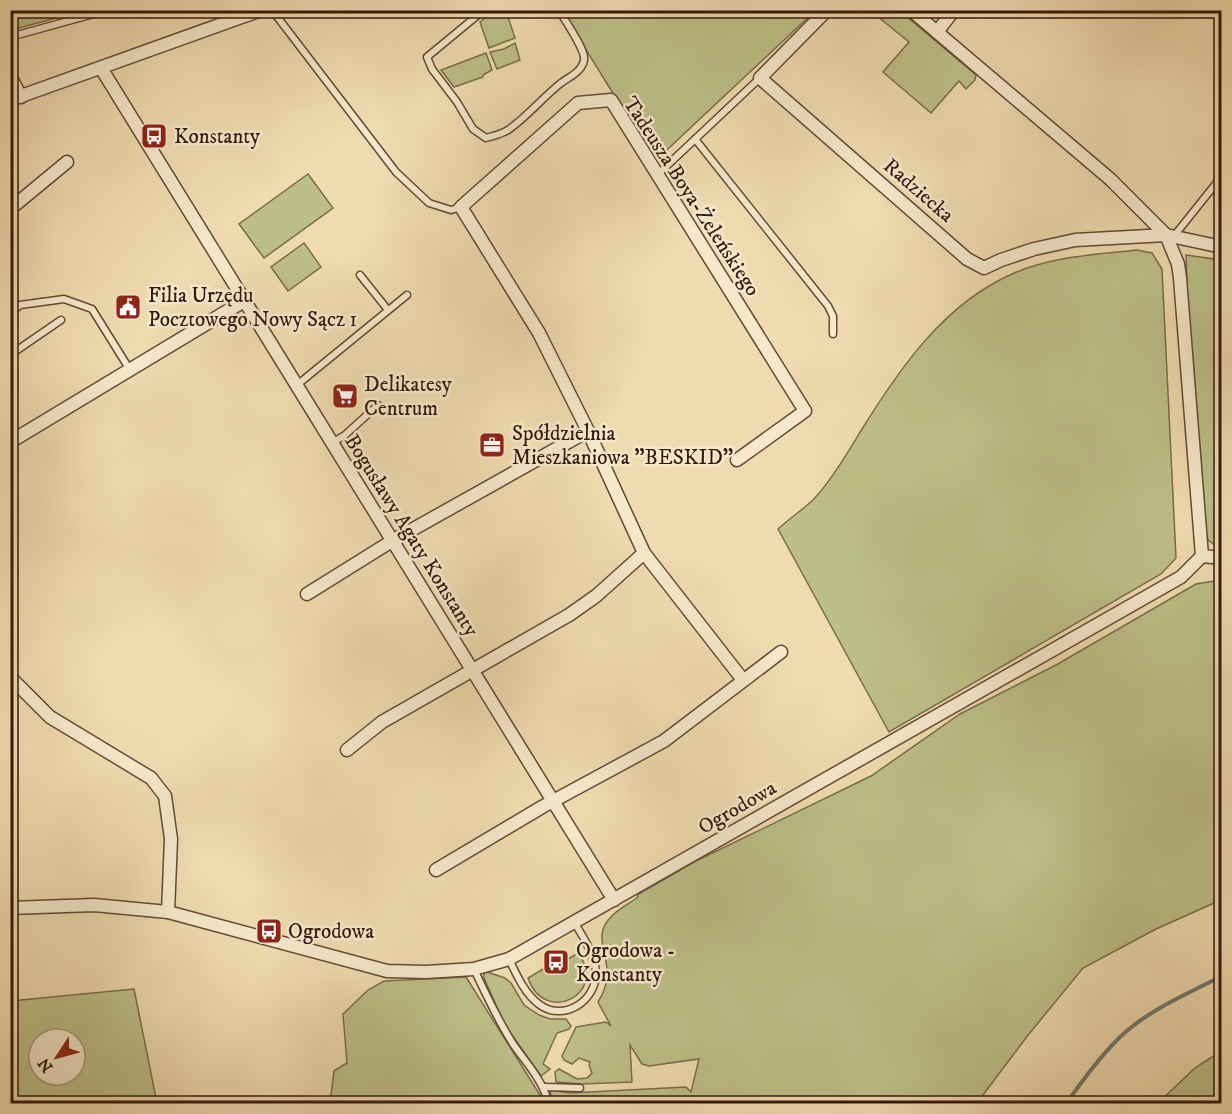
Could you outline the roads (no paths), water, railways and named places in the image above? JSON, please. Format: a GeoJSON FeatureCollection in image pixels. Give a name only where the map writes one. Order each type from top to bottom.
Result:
{"type":"FeatureCollection","features":[{"type":"Feature","properties":{"kind":"street"},"geometry":{"type":"LineString","coordinates":[[760,78],[827,10]]}},
{"type":"Feature","properties":{"kind":"street"},"geometry":{"type":"LineString","coordinates":[[910,10],[1110,179],[1170,236],[1180,278],[1202,556],[1221,558]]}},
{"type":"Feature","properties":{"kind":"street"},"geometry":{"type":"LineString","coordinates":[[937,32],[954,10]]}},
{"type":"Feature","properties":{"kind":"street"},"geometry":{"type":"LineString","coordinates":[[10,76],[15,82],[16,99],[254,12]]}},
{"type":"Feature","properties":{"kind":"street","name":"Bogusławy Agaty Konstanty"},"geometry":{"type":"LineString","coordinates":[[101,69],[614,900]]}},
{"type":"Feature","properties":{"kind":"street","name":"Radziecka"},"geometry":{"type":"LineString","coordinates":[[760,78],[968,259],[984,268],[1034,249],[1075,240],[1170,236]]}},
{"type":"Feature","properties":{"kind":"street","name":"Tadeusza Boya-Żeleńskiego"},"geometry":{"type":"LineString","coordinates":[[461,207],[578,103],[611,100],[805,411],[737,460]]}},
{"type":"Feature","properties":{"kind":"street"},"geometry":{"type":"LineString","coordinates":[[10,199],[15,205],[67,162]]}},
{"type":"Feature","properties":{"kind":"street"},"geometry":{"type":"LineString","coordinates":[[461,207],[539,333],[588,431],[644,553],[743,680]]}},
{"type":"Feature","properties":{"kind":"street"},"geometry":{"type":"LineString","coordinates":[[1170,236],[1221,247]]}},
{"type":"Feature","properties":{"kind":"street"},"geometry":{"type":"LineString","coordinates":[[10,442],[244,301]]}},
{"type":"Feature","properties":{"kind":"street"},"geometry":{"type":"LineString","coordinates":[[307,594],[392,541],[588,431]]}},
{"type":"Feature","properties":{"kind":"street"},"geometry":{"type":"LineString","coordinates":[[347,750],[382,722],[569,615],[596,596],[644,553]]}},
{"type":"Feature","properties":{"kind":"street","name":"Ogrodowa"},"geometry":{"type":"LineString","coordinates":[[10,908],[94,904],[168,912],[387,971],[426,972],[474,969],[509,959],[1181,577],[1202,556]]}},
{"type":"Feature","properties":{"kind":"street"},"geometry":{"type":"LineString","coordinates":[[436,870],[553,801],[664,741],[781,652]]}},
{"type":"Feature","properties":{"kind":"street"},"geometry":{"type":"LineString","coordinates":[[10,677],[50,717],[151,778],[165,796],[171,838],[168,912]]}},
{"type":"Feature","properties":{"kind":"lane"},"geometry":{"type":"LineString","coordinates":[[10,37],[108,10]]}},
{"type":"Feature","properties":{"kind":"lane"},"geometry":{"type":"LineString","coordinates":[[272,10],[396,172],[429,203],[451,210],[461,207]]}},
{"type":"Feature","properties":{"kind":"lane"},"geometry":{"type":"LineString","coordinates":[[484,10],[427,57],[432,69],[457,102],[473,129],[486,138],[505,132],[532,112],[562,82],[572,77],[581,67],[584,59],[582,50],[559,10]]}},
{"type":"Feature","properties":{"kind":"lane"},"geometry":{"type":"LineString","coordinates":[[657,174],[760,78]]}},
{"type":"Feature","properties":{"kind":"lane"},"geometry":{"type":"LineString","coordinates":[[696,139],[828,306],[833,316],[833,334]]}},
{"type":"Feature","properties":{"kind":"lane"},"geometry":{"type":"LineString","coordinates":[[1170,236],[1221,176]]}},
{"type":"Feature","properties":{"kind":"lane"},"geometry":{"type":"LineString","coordinates":[[360,275],[388,310]]}},
{"type":"Feature","properties":{"kind":"lane"},"geometry":{"type":"LineString","coordinates":[[297,386],[407,295]]}},
{"type":"Feature","properties":{"kind":"lane"},"geometry":{"type":"LineString","coordinates":[[10,314],[20,305],[64,299],[92,309],[130,370]]}},
{"type":"Feature","properties":{"kind":"lane"},"geometry":{"type":"LineString","coordinates":[[10,355],[61,320]]}},
{"type":"Feature","properties":{"kind":"lane"},"geometry":{"type":"LineString","coordinates":[[332,443],[345,435],[378,405]]}},
{"type":"Feature","properties":{"kind":"lane"},"geometry":{"type":"LineString","coordinates":[[509,959],[529,994],[542,1006],[557,1012],[572,1009],[585,1000],[593,990],[596,975],[590,951],[574,922]]}},
{"type":"Feature","properties":{"kind":"lane"},"geometry":{"type":"LineString","coordinates":[[474,969],[513,1043],[544,1087],[549,1104]]}},
{"type":"Feature","properties":{"kind":"lane"},"geometry":{"type":"LineString","coordinates":[[544,1087],[580,1088]]}},
{"type":"Feature","properties":{"kind":"waterway"},"geometry":{"type":"LineString","coordinates":[[1066,1104],[1097,1062],[1129,1029],[1167,1004],[1222,976]]}},
{"type":"Feature","properties":{"kind":"place","name":"Konstanty"},"geometry":{"type":"Point","coordinates":[154,136]}},
{"type":"Feature","properties":{"kind":"place","name":"Filia Urzędu Pocztowego Nowy Sącz 1"},"geometry":{"type":"Point","coordinates":[128,307]}},
{"type":"Feature","properties":{"kind":"place","name":"Delikatesy Centrum"},"geometry":{"type":"Point","coordinates":[345,396]}},
{"type":"Feature","properties":{"kind":"place","name":"Spółdzielnia Mieszkaniowa \"BESKID\""},"geometry":{"type":"Point","coordinates":[492,445]}},
{"type":"Feature","properties":{"kind":"place","name":"Ogrodowa"},"geometry":{"type":"Point","coordinates":[269,931]}},
{"type":"Feature","properties":{"kind":"place","name":"Ogrodowa - Konstanty"},"geometry":{"type":"Point","coordinates":[556,962]}}]}
